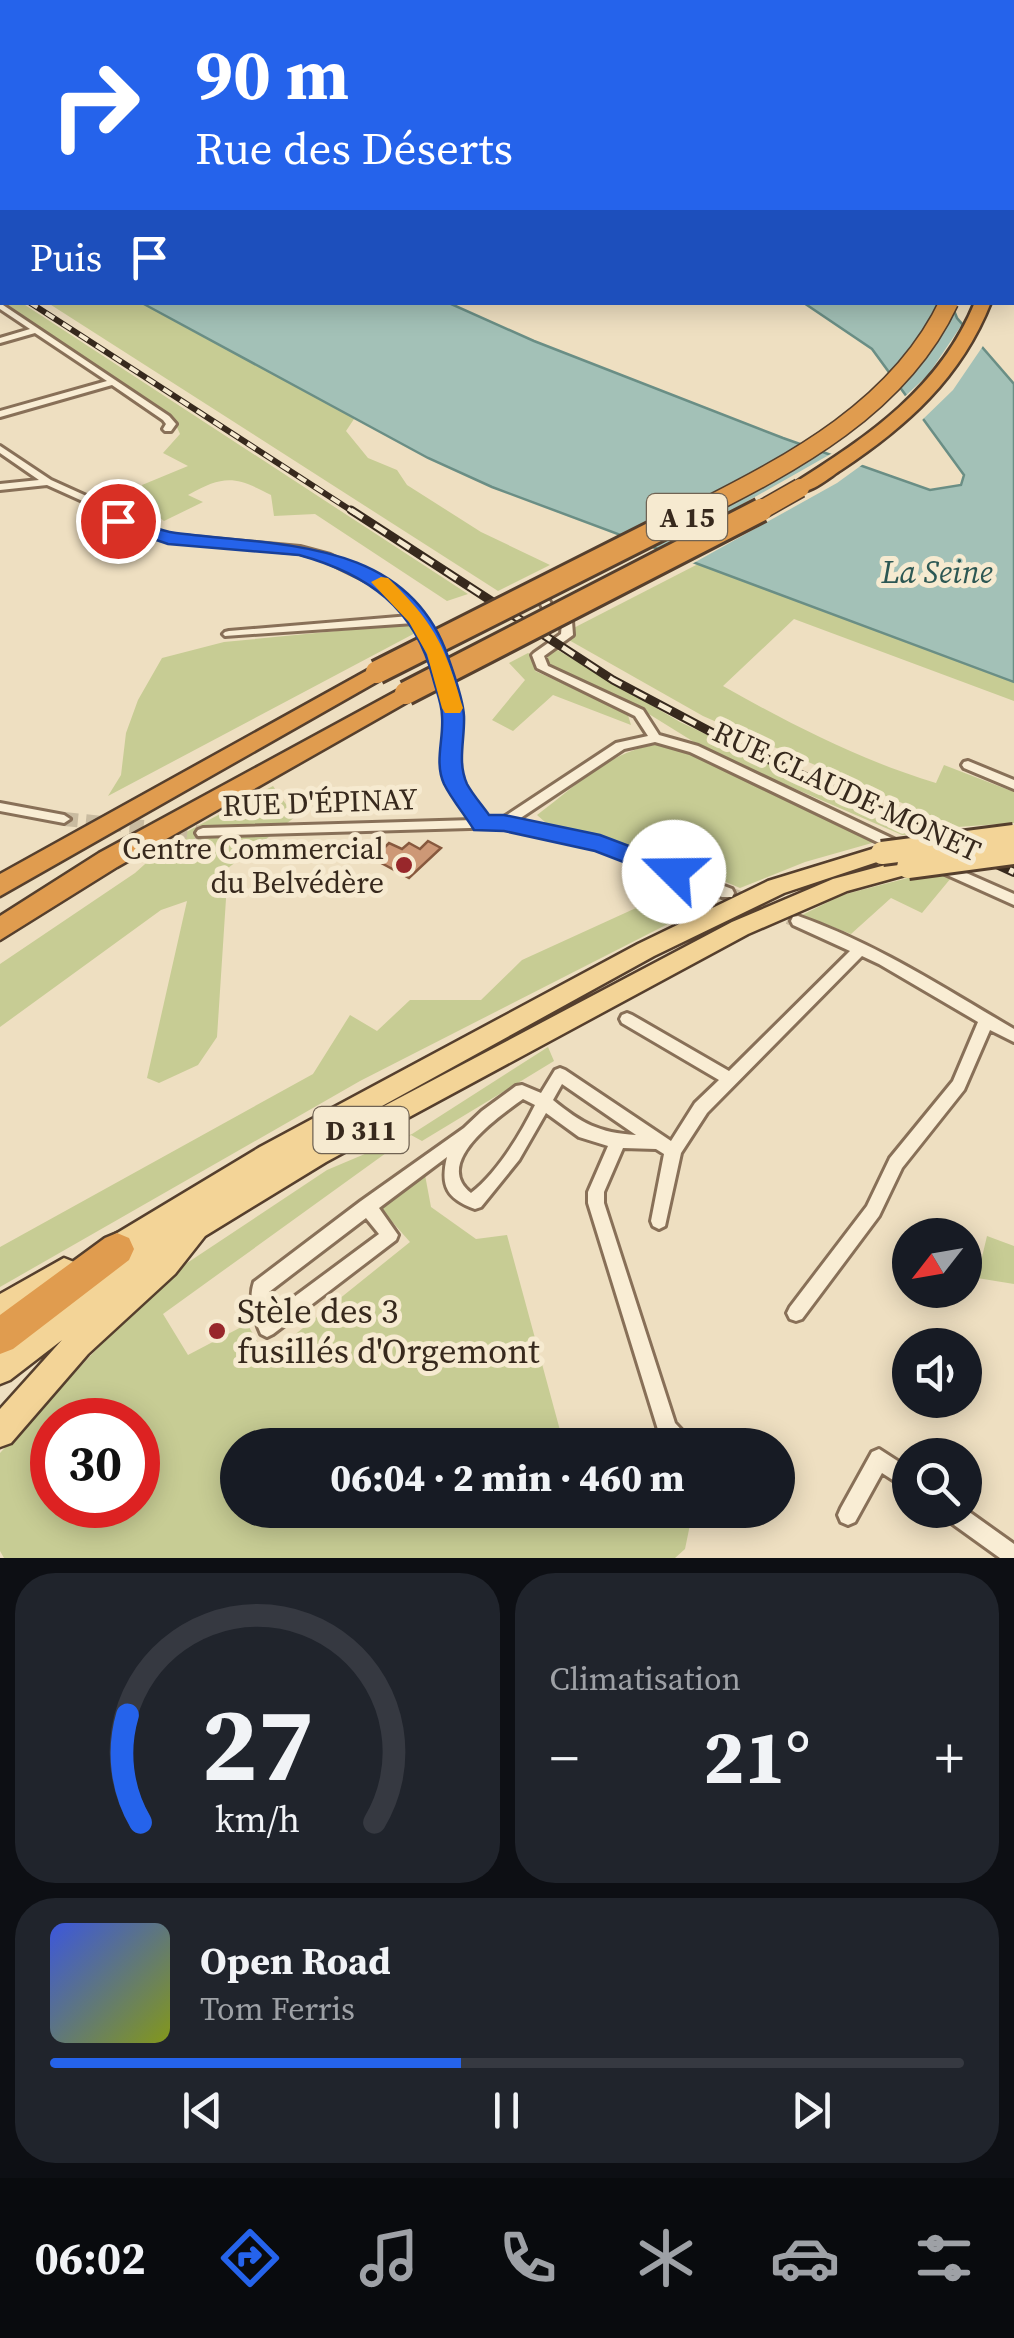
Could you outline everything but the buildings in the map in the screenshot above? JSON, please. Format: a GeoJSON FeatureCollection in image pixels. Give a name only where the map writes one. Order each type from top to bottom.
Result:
{"type":"FeatureCollection","features":[{"type":"Feature","properties":{"kind":"highway","name":"A 15"},"geometry":{"type":"LineString","coordinates":[[0,886],[36,862],[377,672],[763,477],[841,427],[890,388],[913,362],[945,316],[948,305]]}},
{"type":"Feature","properties":{"kind":"highway","name":"A 15"},"geometry":{"type":"LineString","coordinates":[[0,930],[141,840],[406,693],[742,521],[839,463],[921,400],[955,360],[982,305]]}},
{"type":"Feature","properties":{"kind":"highway"},"geometry":{"type":"LineString","coordinates":[[0,872],[36,862]]}},
{"type":"Feature","properties":{"kind":"highway"},"geometry":{"type":"LineString","coordinates":[[0,1337],[117,1250]]}},
{"type":"Feature","properties":{"kind":"main road","name":"D 311"},"geometry":{"type":"LineString","coordinates":[[0,1310],[56,1274],[117,1250],[269,1154],[646,950],[776,887],[882,853],[1014,836]]}},
{"type":"Feature","properties":{"kind":"main road","name":"D 311"},"geometry":{"type":"LineString","coordinates":[[0,1370],[150,1254],[197,1225],[318,1154],[706,945],[808,897],[908,867],[1014,853]]}},
{"type":"Feature","properties":{"kind":"main road"},"geometry":{"type":"LineString","coordinates":[[0,1432],[48,1375],[104,1319],[180,1254],[197,1225]]}},
{"type":"Feature","properties":{"kind":"street"},"geometry":{"type":"LineString","coordinates":[[0,306],[166,418],[168,430]]}},
{"type":"Feature","properties":{"kind":"street"},"geometry":{"type":"LineString","coordinates":[[0,340],[36,330]]}},
{"type":"Feature","properties":{"kind":"street"},"geometry":{"type":"LineString","coordinates":[[0,414],[114,382]]}},
{"type":"Feature","properties":{"kind":"street"},"geometry":{"type":"LineString","coordinates":[[0,449],[48,482],[90,501],[118,521],[168,538],[300,550],[326,557],[389,588],[418,619],[437,654],[453,714],[450,757],[455,782],[482,824]]}},
{"type":"Feature","properties":{"kind":"street"},"geometry":{"type":"LineString","coordinates":[[0,487],[48,482]]}},
{"type":"Feature","properties":{"kind":"street"},"geometry":{"type":"LineString","coordinates":[[504,823],[620,746],[655,738],[639,712],[554,676],[543,668],[538,655],[567,635],[566,622],[549,610],[542,597],[589,565],[596,549]]}},
{"type":"Feature","properties":{"kind":"street"},"geometry":{"type":"LineString","coordinates":[[229,634],[418,619]]}},
{"type":"Feature","properties":{"kind":"street","name":"RUE CLAUDE MONET"},"geometry":{"type":"LineString","coordinates":[[655,738],[694,750],[1014,900]]}},
{"type":"Feature","properties":{"kind":"street"},"geometry":{"type":"LineString","coordinates":[[968,765],[1014,786]]}},
{"type":"Feature","properties":{"kind":"street"},"geometry":{"type":"LineString","coordinates":[[0,806],[64,819]]}},
{"type":"Feature","properties":{"kind":"street","name":"RUE D'ÉPINAY"},"geometry":{"type":"LineString","coordinates":[[203,833],[504,823],[600,844],[727,892]]}},
{"type":"Feature","properties":{"kind":"street"},"geometry":{"type":"LineString","coordinates":[[798,921],[861,948],[1014,1036]]}},
{"type":"Feature","properties":{"kind":"street"},"geometry":{"type":"LineString","coordinates":[[659,1221],[666,1147],[861,948]]}},
{"type":"Feature","properties":{"kind":"street"},"geometry":{"type":"LineString","coordinates":[[627,1020],[730,1079]]}},
{"type":"Feature","properties":{"kind":"street"},"geometry":{"type":"LineString","coordinates":[[796,1313],[873,1212],[896,1163],[959,1084],[987,1020]]}},
{"type":"Feature","properties":{"kind":"street"},"geometry":{"type":"LineString","coordinates":[[466,1134],[452,1161],[452,1185],[461,1197],[475,1202],[498,1178],[532,1127],[560,1074],[666,1147]]}},
{"type":"Feature","properties":{"kind":"street"},"geometry":{"type":"LineString","coordinates":[[367,1206],[390,1235],[267,1328],[260,1288],[367,1206],[522,1091],[602,1141],[666,1147]]}},
{"type":"Feature","properties":{"kind":"street"},"geometry":{"type":"LineString","coordinates":[[618,1142],[596,1192],[596,1204],[667,1428]]}},
{"type":"Feature","properties":{"kind":"street"},"geometry":{"type":"LineString","coordinates":[[848,1516],[878,1459],[892,1469]]}},
{"type":"Feature","properties":{"kind":"street"},"geometry":{"type":"LineString","coordinates":[[975,1528],[1014,1556]]}},
{"type":"Feature","properties":{"kind":"green space"},"geometry":{"type":"Polygon","coordinates":[[[7,305],[25,305],[468,594],[447,601],[315,514],[274,516],[271,495],[238,481],[221,481],[188,495],[203,502],[164,521],[146,507],[142,485],[188,466],[163,453],[180,434],[172,416],[7,305]]]}},
{"type":"Feature","properties":{"kind":"green space"},"geometry":{"type":"Polygon","coordinates":[[[51,305],[146,305],[356,416],[346,431],[368,458],[397,470],[407,485],[481,532],[550,565],[498,591],[51,305]]]}},
{"type":"Feature","properties":{"kind":"green space"},"geometry":{"type":"Polygon","coordinates":[[[700,563],[1014,682],[1014,701],[794,619],[723,686],[880,764],[936,783],[944,765],[1014,792],[1014,823],[957,827],[703,716],[560,635],[700,563]]]}},
{"type":"Feature","properties":{"kind":"green space"},"geometry":{"type":"Polygon","coordinates":[[[410,625],[419,631],[108,796],[121,775],[126,733],[138,700],[162,658],[224,642],[410,625]]]}},
{"type":"Feature","properties":{"kind":"green space"},"geometry":{"type":"Polygon","coordinates":[[[554,648],[680,722],[918,834],[902,835],[747,768],[694,742],[623,698],[549,668],[546,654],[554,648]]]}},
{"type":"Feature","properties":{"kind":"green space"},"geometry":{"type":"Polygon","coordinates":[[[528,653],[534,656],[535,671],[627,712],[631,725],[553,695],[513,731],[492,720],[525,680],[509,663],[528,653]]]}},
{"type":"Feature","properties":{"kind":"green space"},"geometry":{"type":"Polygon","coordinates":[[[664,744],[685,750],[879,841],[805,862],[740,888],[655,852],[546,823],[537,815],[612,760],[664,744]]]}},
{"type":"Feature","properties":{"kind":"green space"},"geometry":{"type":"Polygon","coordinates":[[[273,786],[295,817],[228,868],[217,1037],[198,1065],[159,1083],[147,1078],[187,901],[161,910],[0,1027],[0,964],[135,873],[173,839],[273,786]]]}},
{"type":"Feature","properties":{"kind":"green space"},"geometry":{"type":"Polygon","coordinates":[[[931,872],[951,878],[922,913],[891,898],[851,934],[802,915],[842,895],[931,872]]]}},
{"type":"Feature","properties":{"kind":"green space"},"geometry":{"type":"Polygon","coordinates":[[[682,887],[711,902],[360,1081],[0,1287],[0,1247],[313,1074],[350,1015],[377,1031],[410,1000],[481,1000],[522,960],[682,887]]]}},
{"type":"Feature","properties":{"kind":"green space"},"geometry":{"type":"Polygon","coordinates":[[[548,1047],[554,1061],[422,1141],[411,1135],[163,1314],[188,1355],[247,1324],[267,1357],[410,1242],[379,1207],[425,1175],[431,1207],[476,1239],[507,1235],[559,1428],[220,1428],[220,1528],[689,1528],[685,1549],[675,1558],[4,1558],[0,1551],[0,1453],[30,1421],[30,1528],[160,1528],[160,1398],[51,1398],[184,1265],[327,1170],[412,1134],[548,1047]]]}},
{"type":"Feature","properties":{"kind":"green space"},"geometry":{"type":"Polygon","coordinates":[[[987,1236],[1014,1246],[1014,1284],[982,1279],[987,1236]]]}},
{"type":"Feature","properties":{"kind":"water","name":"La Seine"},"geometry":{"type":"Polygon","coordinates":[[[146,305],[453,305],[534,341],[783,438],[930,490],[961,485],[964,475],[872,349],[807,305],[952,305],[957,318],[1014,384],[1014,682],[492,487],[428,458],[146,305]]]}},
{"type":"Feature","properties":{"kind":"pier"},"geometry":{"type":"Polygon","coordinates":[[[965,320],[985,343],[953,390],[919,423],[902,399],[928,375],[965,320]]]}},
{"type":"Feature","properties":{"kind":"pier"},"geometry":{"type":"Polygon","coordinates":[[[836,451],[866,462],[837,483],[690,565],[656,553],[836,451]]]}},
{"type":"Feature","properties":{"kind":"tunnel"},"geometry":{"type":"LineString","coordinates":[[64,819],[203,833]]}},
{"type":"Feature","properties":{"kind":"tunnel"},"geometry":{"type":"LineString","coordinates":[[727,893],[798,921]]}},
{"type":"Feature","properties":{"kind":"railway"},"geometry":{"type":"LineString","coordinates":[[34,305],[355,513]]}},
{"type":"Feature","properties":{"kind":"railway"},"geometry":{"type":"LineString","coordinates":[[351,510],[613,680],[730,742],[818,782]]}},
{"type":"Feature","properties":{"kind":"railway"},"geometry":{"type":"LineString","coordinates":[[813,780],[1014,872]]}},
{"type":"Feature","properties":{"kind":"slow traffic"},"geometry":{"type":"LineString","coordinates":[[381,582],[418,619],[437,654],[452,708]]}},
{"type":"Feature","properties":{"kind":"place","name":"Centre Commercial du Belvédère"},"geometry":{"type":"Point","coordinates":[404,865]}},
{"type":"Feature","properties":{"kind":"place","name":"Stèle des 3 fusillés d'Orgemont"},"geometry":{"type":"Point","coordinates":[217,1331]}},
{"type":"Feature","properties":{"kind":"route"},"geometry":{"type":"LineString","coordinates":[[118,521],[168,538],[300,550],[370,576],[403,600],[437,654],[453,714],[450,757],[455,782],[482,824],[504,823],[600,844],[674,872]]}}]}
